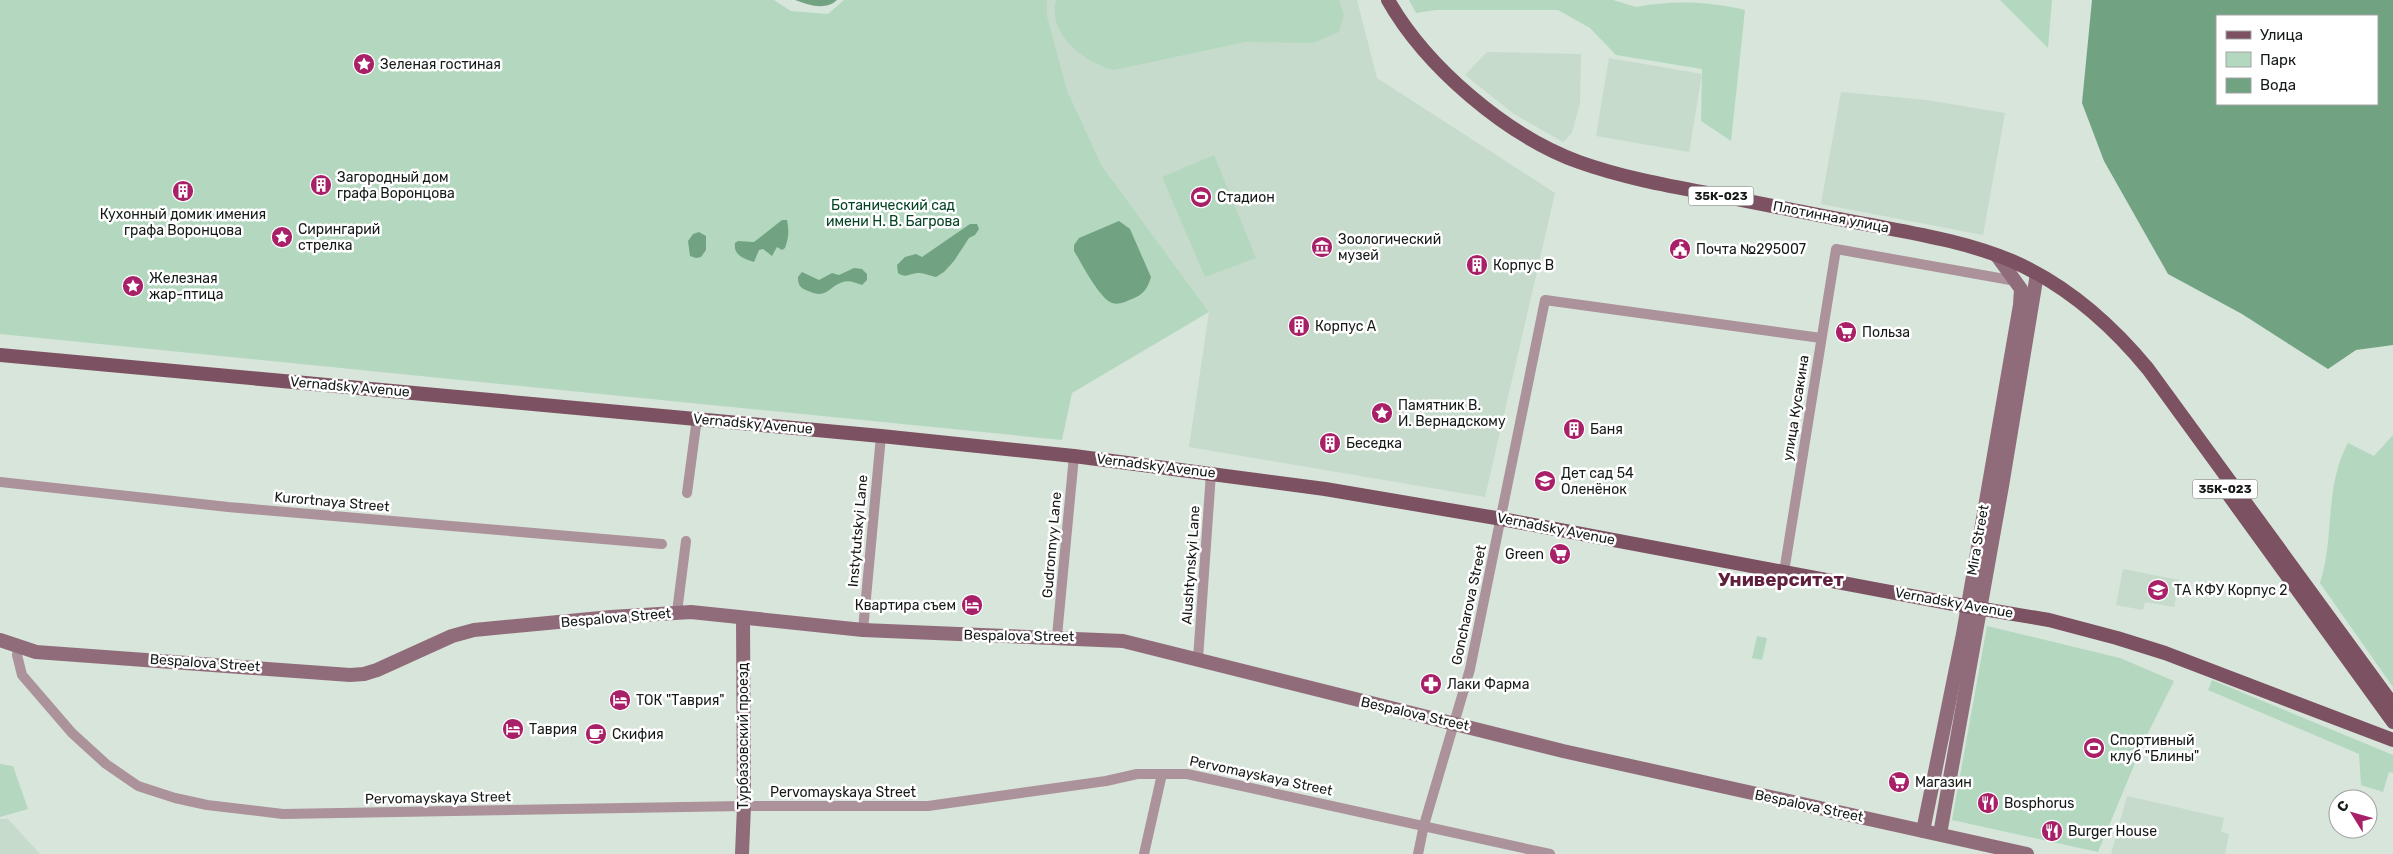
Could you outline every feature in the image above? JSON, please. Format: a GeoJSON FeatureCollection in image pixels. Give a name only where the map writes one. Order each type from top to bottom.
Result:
{"type":"FeatureCollection","features":[{"type":"Feature","properties":{"kind":"main road","name":"Плотинная улица"},"geometry":{"type":"LineString","coordinates":[[1388,0],[1429,58],[1464,91],[1506,122],[1543,145],[1578,162],[1657,183],[1911,233],[1982,250],[2036,274]]}},
{"type":"Feature","properties":{"kind":"main road","name":"Mira Street"},"geometry":{"type":"LineString","coordinates":[[1940,834],[2020,305],[2021,289],[1997,256]]}},
{"type":"Feature","properties":{"kind":"main road","name":"Mira Street"},"geometry":{"type":"LineString","coordinates":[[1923,831],[2003,481],[2036,274]]}},
{"type":"Feature","properties":{"kind":"main road"},"geometry":{"type":"LineString","coordinates":[[2036,274],[2070,294],[2095,313],[2148,369],[2393,705]]}},
{"type":"Feature","properties":{"kind":"main road","name":"35К-023"},"geometry":{"type":"LineString","coordinates":[[2036,274],[2072,302],[2113,340],[2142,374],[2319,622],[2393,722]]}},
{"type":"Feature","properties":{"kind":"main road","name":"Vernadsky Avenue"},"geometry":{"type":"LineString","coordinates":[[0,355],[880,436],[1074,456],[1297,484],[1502,518],[2049,620],[2165,653],[2393,740]]}},
{"type":"Feature","properties":{"kind":"main road","name":"Bespalova Street"},"geometry":{"type":"LineString","coordinates":[[0,640],[36,652],[364,674],[452,636],[474,630],[677,612],[863,630],[956,635],[1057,636],[1123,641],[1591,758],[1940,834],[2009,852],[2027,854]]}},
{"type":"Feature","properties":{"kind":"main road","name":"Турбазовский проезд"},"geometry":{"type":"LineString","coordinates":[[742,854],[744,806],[743,618]]}},
{"type":"Feature","properties":{"kind":"main road","name":"Vernadsky Avenue"},"geometry":{"type":"LineString","coordinates":[[2290,702],[2393,748]]}},
{"type":"Feature","properties":{"kind":"street","name":"улица Кусакина"},"geometry":{"type":"LineString","coordinates":[[1784,572],[1836,249],[2016,281]]}},
{"type":"Feature","properties":{"kind":"street","name":"Goncharova Street"},"geometry":{"type":"LineString","coordinates":[[1418,854],[1424,825],[1470,669],[1545,300],[1821,338]]}},
{"type":"Feature","properties":{"kind":"street"},"geometry":{"type":"LineString","coordinates":[[687,492],[697,418]]}},
{"type":"Feature","properties":{"kind":"street","name":"Instytutskyi Lane"},"geometry":{"type":"LineString","coordinates":[[863,630],[880,436]]}},
{"type":"Feature","properties":{"kind":"street","name":"Gudronnyy Lane"},"geometry":{"type":"LineString","coordinates":[[1057,636],[1074,456]]}},
{"type":"Feature","properties":{"kind":"street","name":"Alushtynskyi Lane"},"geometry":{"type":"LineString","coordinates":[[1198,659],[1211,473]]}},
{"type":"Feature","properties":{"kind":"street","name":"Kurortnaya Street"},"geometry":{"type":"LineString","coordinates":[[0,482],[228,507],[662,544]]}},
{"type":"Feature","properties":{"kind":"street"},"geometry":{"type":"LineString","coordinates":[[677,612],[686,540]]}},
{"type":"Feature","properties":{"kind":"street","name":"Pervomayskaya Street"},"geometry":{"type":"LineString","coordinates":[[18,647],[17,655],[22,675],[72,733],[106,764],[138,786],[174,798],[207,805],[284,814],[744,806],[928,806],[1106,782],[1137,774],[1187,774],[1550,854]]}},
{"type":"Feature","properties":{"kind":"street"},"geometry":{"type":"LineString","coordinates":[[1144,854],[1162,774]]}},
{"type":"Feature","properties":{"kind":"shaded area"},"geometry":{"type":"Polygon","coordinates":[[[1047,0],[1357,0],[1377,78],[1555,193],[1485,497],[1189,447],[1209,312],[1102,166],[1067,90],[1047,15],[1047,0]]]}},
{"type":"Feature","properties":{"kind":"shaded area"},"geometry":{"type":"Polygon","coordinates":[[[1487,52],[1581,54],[1580,103],[1572,133],[1563,142],[1514,114],[1465,75],[1487,52]]]}},
{"type":"Feature","properties":{"kind":"shaded area"},"geometry":{"type":"Polygon","coordinates":[[[1609,58],[1702,74],[1689,152],[1596,136],[1609,58]]]}},
{"type":"Feature","properties":{"kind":"shaded area"},"geometry":{"type":"Polygon","coordinates":[[[1841,92],[1927,100],[2005,113],[1983,235],[1821,204],[1841,92]]]}},
{"type":"Feature","properties":{"kind":"shaded area"},"geometry":{"type":"Polygon","coordinates":[[[2123,569],[2179,580],[2174,607],[2145,602],[2143,610],[2116,605],[2123,569]]]}},
{"type":"Feature","properties":{"kind":"shaded area"},"geometry":{"type":"Polygon","coordinates":[[[2127,796],[2224,818],[2221,832],[2229,834],[2225,854],[2111,854],[2127,796]]]}},
{"type":"Feature","properties":{"kind":"shaded area"},"geometry":{"type":"Polygon","coordinates":[[[0,819],[8,819],[40,854],[0,854],[0,819]]]}},
{"type":"Feature","properties":{"kind":"green space","name":"Ботанический сад имени Н. В. Багрова"},"geometry":{"type":"Polygon","coordinates":[[[0,0],[774,0],[791,11],[828,14],[844,0],[1047,0],[1047,15],[1067,90],[1102,166],[1209,312],[1072,393],[1062,440],[0,334],[0,0]]]}},
{"type":"Feature","properties":{"kind":"green space"},"geometry":{"type":"Polygon","coordinates":[[[1056,0],[1339,0],[1344,15],[1339,32],[1313,43],[1245,42],[1114,70],[1091,61],[1071,46],[1057,25],[1055,13],[1056,0]]]}},
{"type":"Feature","properties":{"kind":"green space"},"geometry":{"type":"Polygon","coordinates":[[[1409,0],[1613,0],[1636,7],[1690,2],[1745,10],[1731,141],[1701,121],[1702,69],[1616,55],[1590,28],[1558,10],[1436,10],[1416,13],[1409,0]]]}},
{"type":"Feature","properties":{"kind":"green space"},"geometry":{"type":"Polygon","coordinates":[[[2000,0],[2052,0],[2048,48],[2000,0]]]}},
{"type":"Feature","properties":{"kind":"green space","name":"Стадион"},"geometry":{"type":"Polygon","coordinates":[[[1214,155],[1256,258],[1205,277],[1162,177],[1214,155]]]}},
{"type":"Feature","properties":{"kind":"green space"},"geometry":{"type":"Polygon","coordinates":[[[2393,435],[2393,687],[2320,583],[2325,566],[2336,477],[2348,443],[2374,456],[2393,435]]]}},
{"type":"Feature","properties":{"kind":"green space"},"geometry":{"type":"Polygon","coordinates":[[[1987,626],[2120,658],[2174,681],[2145,739],[2098,852],[1952,820],[1987,626]]]}},
{"type":"Feature","properties":{"kind":"green space"},"geometry":{"type":"Polygon","coordinates":[[[1757,636],[1767,638],[1762,660],[1752,658],[1757,636]]]}},
{"type":"Feature","properties":{"kind":"green space"},"geometry":{"type":"Polygon","coordinates":[[[2212,680],[2393,755],[2393,773],[2389,772],[2383,792],[2361,785],[2359,754],[2208,690],[2212,680]]]}},
{"type":"Feature","properties":{"kind":"green space"},"geometry":{"type":"Polygon","coordinates":[[[0,764],[13,766],[28,809],[0,817],[0,764]]]}},
{"type":"Feature","properties":{"kind":"water"},"geometry":{"type":"Polygon","coordinates":[[[795,0],[837,0],[822,6],[795,0]]]}},
{"type":"Feature","properties":{"kind":"water"},"geometry":{"type":"Polygon","coordinates":[[[2092,0],[2393,0],[2393,345],[2356,350],[2328,369],[2242,314],[2168,274],[2104,161],[2082,103],[2092,0]]]}},
{"type":"Feature","properties":{"kind":"water"},"geometry":{"type":"Polygon","coordinates":[[[782,220],[787,220],[788,227],[785,248],[782,250],[777,247],[772,256],[763,249],[759,250],[754,262],[743,258],[737,253],[735,243],[738,241],[754,242],[782,220]]]}},
{"type":"Feature","properties":{"kind":"water"},"geometry":{"type":"Polygon","coordinates":[[[1119,221],[1130,229],[1151,277],[1147,288],[1142,293],[1124,302],[1115,304],[1105,298],[1095,286],[1074,251],[1074,245],[1079,238],[1119,221]]]}},
{"type":"Feature","properties":{"kind":"water"},"geometry":{"type":"Polygon","coordinates":[[[970,224],[977,224],[979,229],[975,235],[969,238],[954,261],[944,272],[936,277],[921,273],[906,276],[898,273],[897,265],[905,257],[916,254],[922,257],[970,224]]]}},
{"type":"Feature","properties":{"kind":"water"},"geometry":{"type":"Polygon","coordinates":[[[699,232],[706,236],[706,250],[701,257],[696,258],[690,256],[688,241],[693,234],[699,232]]]}},
{"type":"Feature","properties":{"kind":"water"},"geometry":{"type":"Polygon","coordinates":[[[854,268],[862,269],[867,274],[867,280],[862,285],[845,281],[820,294],[803,289],[798,282],[798,277],[802,272],[819,280],[832,273],[839,275],[854,268]]]}},
{"type":"Feature","properties":{"kind":"place","name":"Зеленая гостиная"},"geometry":{"type":"Point","coordinates":[364,64]}},
{"type":"Feature","properties":{"kind":"place","name":"Загородный дом графа Воронцова"},"geometry":{"type":"Point","coordinates":[321,185]}},
{"type":"Feature","properties":{"kind":"place","name":"Кухонный домик имения графа Воронцова"},"geometry":{"type":"Point","coordinates":[183,191]}},
{"type":"Feature","properties":{"kind":"place","name":"Стадион"},"geometry":{"type":"Point","coordinates":[1201,197]}},
{"type":"Feature","properties":{"kind":"place","name":"Сирингарий стрелка"},"geometry":{"type":"Point","coordinates":[282,237]}},
{"type":"Feature","properties":{"kind":"place","name":"Зоологический музей"},"geometry":{"type":"Point","coordinates":[1322,247]}},
{"type":"Feature","properties":{"kind":"place","name":"Почта №295007"},"geometry":{"type":"Point","coordinates":[1680,249]}},
{"type":"Feature","properties":{"kind":"place","name":"Корпус В"},"geometry":{"type":"Point","coordinates":[1477,265]}},
{"type":"Feature","properties":{"kind":"place","name":"Железная жар-птица"},"geometry":{"type":"Point","coordinates":[133,286]}},
{"type":"Feature","properties":{"kind":"place","name":"Корпус А"},"geometry":{"type":"Point","coordinates":[1299,326]}},
{"type":"Feature","properties":{"kind":"place","name":"Польза"},"geometry":{"type":"Point","coordinates":[1846,332]}},
{"type":"Feature","properties":{"kind":"place","name":"Памятник В. И. Вернадскому"},"geometry":{"type":"Point","coordinates":[1382,413]}},
{"type":"Feature","properties":{"kind":"place","name":"Баня"},"geometry":{"type":"Point","coordinates":[1574,429]}},
{"type":"Feature","properties":{"kind":"place","name":"Беседка"},"geometry":{"type":"Point","coordinates":[1330,443]}},
{"type":"Feature","properties":{"kind":"place","name":"Дет сад 54 Оленёнок"},"geometry":{"type":"Point","coordinates":[1545,481]}},
{"type":"Feature","properties":{"kind":"place","name":"Green"},"geometry":{"type":"Point","coordinates":[1560,554]}},
{"type":"Feature","properties":{"kind":"place","name":"ТА КФУ Корпус 2"},"geometry":{"type":"Point","coordinates":[2158,590]}},
{"type":"Feature","properties":{"kind":"place","name":"Квартира съем"},"geometry":{"type":"Point","coordinates":[972,605]}},
{"type":"Feature","properties":{"kind":"place","name":"Лаки Фарма"},"geometry":{"type":"Point","coordinates":[1431,684]}},
{"type":"Feature","properties":{"kind":"place","name":"ТОК \"Таврия\""},"geometry":{"type":"Point","coordinates":[620,700]}},
{"type":"Feature","properties":{"kind":"place","name":"Таврия"},"geometry":{"type":"Point","coordinates":[513,729]}},
{"type":"Feature","properties":{"kind":"place","name":"Скифия"},"geometry":{"type":"Point","coordinates":[596,734]}},
{"type":"Feature","properties":{"kind":"place","name":"Спортивный клуб \"Блины\""},"geometry":{"type":"Point","coordinates":[2094,748]}},
{"type":"Feature","properties":{"kind":"place","name":"Магазин"},"geometry":{"type":"Point","coordinates":[1899,782]}},
{"type":"Feature","properties":{"kind":"place","name":"Bosphorus"},"geometry":{"type":"Point","coordinates":[1988,803]}},
{"type":"Feature","properties":{"kind":"place","name":"Burger House"},"geometry":{"type":"Point","coordinates":[2052,831]}},
{"type":"Feature","properties":{"kind":"district","name":"Университет"},"geometry":{"type":"Point","coordinates":[1781,579]}}]}
